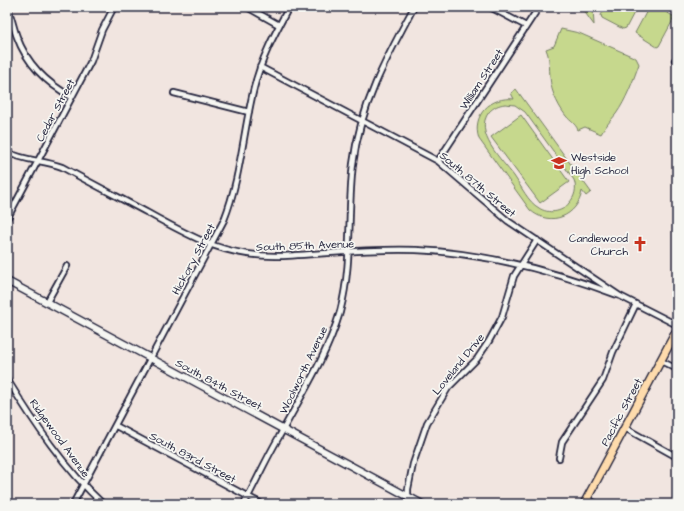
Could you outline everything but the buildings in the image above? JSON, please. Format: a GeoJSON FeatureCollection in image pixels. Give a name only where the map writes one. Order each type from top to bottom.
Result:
{"type":"FeatureCollection","features":[{"type":"Feature","properties":{"kind":"main road","name":"South 84th Street"},"geometry":{"type":"LineString","coordinates":[[7,281],[422,504]]}},
{"type":"Feature","properties":{"kind":"main road","name":"Pacific Street"},"geometry":{"type":"LineString","coordinates":[[586,501],[677,330]]}},
{"type":"Feature","properties":{"kind":"street","name":"Cedar Street"},"geometry":{"type":"LineString","coordinates":[[7,219],[91,61],[102,30],[114,7]]}},
{"type":"Feature","properties":{"kind":"street"},"geometry":{"type":"LineString","coordinates":[[247,7],[279,25]]}},
{"type":"Feature","properties":{"kind":"street","name":"Hickory Street"},"geometry":{"type":"LineString","coordinates":[[73,504],[116,426],[224,220],[241,162],[249,112],[260,68],[279,25],[289,7]]}},
{"type":"Feature","properties":{"kind":"street","name":"Woolworth Avenue"},"geometry":{"type":"LineString","coordinates":[[244,504],[319,364],[333,331],[344,290],[349,252],[351,180],[355,151],[362,121],[379,72],[414,7]]}},
{"type":"Feature","properties":{"kind":"street"},"geometry":{"type":"LineString","coordinates":[[490,7],[526,26]]}},
{"type":"Feature","properties":{"kind":"street","name":"William Street"},"geometry":{"type":"LineString","coordinates":[[438,160],[539,7]]}},
{"type":"Feature","properties":{"kind":"street"},"geometry":{"type":"LineString","coordinates":[[7,8],[16,36],[27,58],[42,76],[72,97]]}},
{"type":"Feature","properties":{"kind":"street","name":"South 87th Street"},"geometry":{"type":"LineString","coordinates":[[260,68],[438,160],[501,216],[620,296],[677,325]]}},
{"type":"Feature","properties":{"kind":"street"},"geometry":{"type":"LineString","coordinates":[[174,93],[249,112]]}},
{"type":"Feature","properties":{"kind":"street","name":"South 85th Avenue"},"geometry":{"type":"LineString","coordinates":[[7,152],[62,167],[211,246],[234,253],[260,256],[392,250],[442,252],[477,256],[521,264],[558,274],[620,296]]}},
{"type":"Feature","properties":{"kind":"street","name":"Loveland Drive"},"geometry":{"type":"LineString","coordinates":[[408,504],[413,464],[427,423],[448,388],[477,359],[489,342],[502,317],[512,279],[537,240]]}},
{"type":"Feature","properties":{"kind":"street"},"geometry":{"type":"LineString","coordinates":[[47,302],[66,266]]}},
{"type":"Feature","properties":{"kind":"street"},"geometry":{"type":"LineString","coordinates":[[559,458],[562,442],[603,380],[617,343],[636,304]]}},
{"type":"Feature","properties":{"kind":"street"},"geometry":{"type":"LineString","coordinates":[[661,360],[677,369]]}},
{"type":"Feature","properties":{"kind":"street","name":"Ridgewood Avenue"},"geometry":{"type":"LineString","coordinates":[[7,379],[83,485],[102,504]]}},
{"type":"Feature","properties":{"kind":"street"},"geometry":{"type":"LineString","coordinates":[[7,390],[11,386]]}},
{"type":"Feature","properties":{"kind":"street","name":"South 83rd Street"},"geometry":{"type":"LineString","coordinates":[[116,426],[262,504]]}},
{"type":"Feature","properties":{"kind":"street"},"geometry":{"type":"LineString","coordinates":[[625,428],[677,457]]}},
{"type":"Feature","properties":{"kind":"street"},"geometry":{"type":"LineString","coordinates":[[586,501],[597,504]]}},
{"type":"Feature","properties":{"kind":"green space"},"geometry":{"type":"Polygon","coordinates":[[[581,7],[593,7],[594,25],[581,7]]]}},
{"type":"Feature","properties":{"kind":"green space"},"geometry":{"type":"Polygon","coordinates":[[[606,7],[637,7],[626,28],[623,29],[602,18],[601,15],[606,7]]]}},
{"type":"Feature","properties":{"kind":"green space"},"geometry":{"type":"Polygon","coordinates":[[[649,7],[657,7],[674,18],[659,46],[657,47],[635,33],[649,7]]]}},
{"type":"Feature","properties":{"kind":"green space"},"geometry":{"type":"Polygon","coordinates":[[[561,29],[579,33],[636,58],[639,64],[623,103],[601,134],[585,127],[578,130],[562,111],[554,95],[549,59],[546,49],[554,46],[561,29]]]}},
{"type":"Feature","properties":{"kind":"green space"},"geometry":{"type":"Polygon","coordinates":[[[516,89],[591,192],[586,196],[582,191],[575,207],[562,217],[546,218],[530,210],[479,139],[477,130],[480,115],[491,104],[506,99],[514,99],[511,93],[516,89]],[[500,105],[489,112],[485,120],[484,129],[487,137],[491,146],[514,176],[531,202],[546,211],[559,211],[563,209],[573,198],[575,189],[574,180],[525,112],[515,105],[500,105]]]}},
{"type":"Feature","properties":{"kind":"green space"},"geometry":{"type":"Polygon","coordinates":[[[521,115],[569,182],[540,203],[491,137],[521,115]]]}},
{"type":"Feature","properties":{"kind":"place","name":"Westside High School"},"geometry":{"type":"Point","coordinates":[559,163]}},
{"type":"Feature","properties":{"kind":"place","name":"Candlewood Church"},"geometry":{"type":"Point","coordinates":[640,244]}}]}
